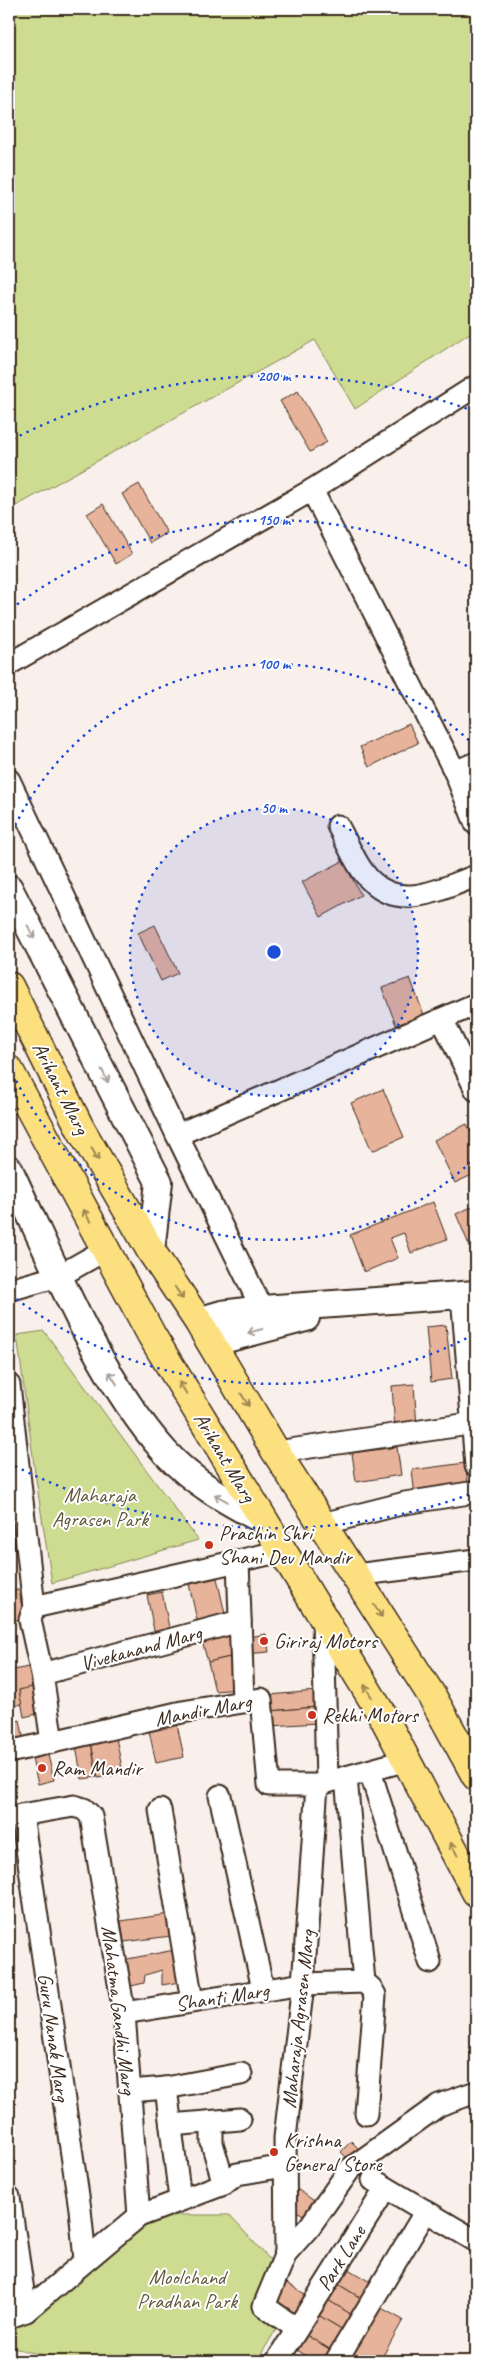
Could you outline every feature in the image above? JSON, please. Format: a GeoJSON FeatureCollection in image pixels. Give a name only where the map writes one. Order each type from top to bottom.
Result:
{"type":"FeatureCollection","features":[{"type":"Feature","properties":{"kind":"main road","name":"Arihant Marg"},"geometry":{"type":"LineString","coordinates":[[9,986],[80,1128],[151,1251],[204,1332],[276,1452],[432,1696],[476,1776]]}},
{"type":"Feature","properties":{"kind":"main road","name":"Arihant Marg"},"geometry":{"type":"LineString","coordinates":[[9,1070],[152,1336],[384,1718],[476,1892]]}},
{"type":"Feature","properties":{"kind":"street"},"geometry":{"type":"LineString","coordinates":[[9,664],[312,490],[476,386]]}},
{"type":"Feature","properties":{"kind":"street"},"geometry":{"type":"LineString","coordinates":[[312,490],[455,772],[476,824]]}},
{"type":"Feature","properties":{"kind":"street"},"geometry":{"type":"LineString","coordinates":[[455,772],[476,763]]}},
{"type":"Feature","properties":{"kind":"street"},"geometry":{"type":"LineString","coordinates":[[9,780],[177,1135],[262,1309]]}},
{"type":"Feature","properties":{"kind":"street"},"geometry":{"type":"LineString","coordinates":[[338,826],[362,870],[372,882],[387,893],[407,898],[422,895],[476,876]]}},
{"type":"Feature","properties":{"kind":"street"},"geometry":{"type":"LineString","coordinates":[[9,888],[159,1182],[151,1251]]}},
{"type":"Feature","properties":{"kind":"street"},"geometry":{"type":"LineString","coordinates":[[177,1135],[476,1004]]}},
{"type":"Feature","properties":{"kind":"street"},"geometry":{"type":"LineString","coordinates":[[442,1019],[476,1090]]}},
{"type":"Feature","properties":{"kind":"street"},"geometry":{"type":"LineString","coordinates":[[9,1170],[97,1352],[132,1409],[165,1452],[212,1493],[264,1521]]}},
{"type":"Feature","properties":{"kind":"street"},"geometry":{"type":"LineString","coordinates":[[9,1290],[60,1276],[106,1250]]}},
{"type":"Feature","properties":{"kind":"street"},"geometry":{"type":"LineString","coordinates":[[204,1332],[222,1314],[262,1309],[469,1299]]}},
{"type":"Feature","properties":{"kind":"street"},"geometry":{"type":"LineString","coordinates":[[204,1332],[469,1299]]}},
{"type":"Feature","properties":{"kind":"street"},"geometry":{"type":"LineString","coordinates":[[469,1299],[476,1466]]}},
{"type":"Feature","properties":{"kind":"street"},"geometry":{"type":"LineString","coordinates":[[9,1385],[34,1607],[30,1620],[42,1674],[52,1742]]}},
{"type":"Feature","properties":{"kind":"street"},"geometry":{"type":"LineString","coordinates":[[276,1452],[475,1423]]}},
{"type":"Feature","properties":{"kind":"street"},"geometry":{"type":"LineString","coordinates":[[322,1524],[405,1503],[476,1492]]}},
{"type":"Feature","properties":{"kind":"street"},"geometry":{"type":"LineString","coordinates":[[34,1607],[282,1551]]}},
{"type":"Feature","properties":{"kind":"street"},"geometry":{"type":"LineString","coordinates":[[355,1576],[476,1560]]}},
{"type":"Feature","properties":{"kind":"street"},"geometry":{"type":"LineString","coordinates":[[238,1561],[243,1701]]}},
{"type":"Feature","properties":{"kind":"street"},"geometry":{"type":"LineString","coordinates":[[323,1618],[330,1781],[364,1982],[372,1988],[375,1996],[366,2114]]}},
{"type":"Feature","properties":{"kind":"street","name":"Vivekanand Marg"},"geometry":{"type":"LineString","coordinates":[[42,1674],[240,1621]]}},
{"type":"Feature","properties":{"kind":"street","name":"Mandir Marg"},"geometry":{"type":"LineString","coordinates":[[9,1752],[182,1712],[261,1699],[269,1786],[330,1781],[407,1760]]}},
{"type":"Feature","properties":{"kind":"street"},"geometry":{"type":"LineString","coordinates":[[370,1771],[430,1962]]}},
{"type":"Feature","properties":{"kind":"street","name":"Maharaja Agrasen Marg"},"geometry":{"type":"LineString","coordinates":[[286,2254],[285,2138],[330,1781]]}},
{"type":"Feature","properties":{"kind":"street"},"geometry":{"type":"LineString","coordinates":[[220,1796],[263,1989]]}},
{"type":"Feature","properties":{"kind":"street","name":"Mahatma Gandhi Marg"},"geometry":{"type":"LineString","coordinates":[[15,1816],[74,1806],[84,1808],[91,1816],[124,2013],[140,2216]]}},
{"type":"Feature","properties":{"kind":"street"},"geometry":{"type":"LineString","coordinates":[[160,1810],[192,2002]]}},
{"type":"Feature","properties":{"kind":"street","name":"Guru Nanak Marg"},"geometry":{"type":"LineString","coordinates":[[15,1816],[80,2210],[85,2260]]}},
{"type":"Feature","properties":{"kind":"street","name":"Shanti Marg"},"geometry":{"type":"LineString","coordinates":[[124,2013],[263,1989],[303,1984],[364,1982]]}},
{"type":"Feature","properties":{"kind":"street"},"geometry":{"type":"LineString","coordinates":[[130,2091],[166,2088],[241,2074]]}},
{"type":"Feature","properties":{"kind":"street"},"geometry":{"type":"LineString","coordinates":[[166,2088],[180,2199]]}},
{"type":"Feature","properties":{"kind":"street"},"geometry":{"type":"LineString","coordinates":[[297,2329],[264,2306],[286,2254],[310,2226],[350,2169],[439,2105],[476,2092]]}},
{"type":"Feature","properties":{"kind":"street"},"geometry":{"type":"LineString","coordinates":[[171,2125],[240,2119]]}},
{"type":"Feature","properties":{"kind":"street"},"geometry":{"type":"LineString","coordinates":[[212,2122],[212,2143],[224,2184]]}},
{"type":"Feature","properties":{"kind":"street"},"geometry":{"type":"LineString","coordinates":[[17,2314],[140,2216],[180,2199],[224,2184],[237,2174],[285,2166]]}},
{"type":"Feature","properties":{"kind":"street","name":"Park Lane"},"geometry":{"type":"LineString","coordinates":[[278,2361],[379,2184],[426,2211]]}},
{"type":"Feature","properties":{"kind":"street"},"geometry":{"type":"LineString","coordinates":[[9,2196],[17,2314]]}},
{"type":"Feature","properties":{"kind":"street"},"geometry":{"type":"LineString","coordinates":[[336,2361],[426,2211],[476,2241]]}},
{"type":"Feature","properties":{"kind":"green space"},"geometry":{"type":"Polygon","coordinates":[[[9,9],[476,9],[476,329],[355,409],[315,340],[9,510],[9,9]]]}},
{"type":"Feature","properties":{"kind":"green space","name":"Maharaja Agrasen Park"},"geometry":{"type":"Polygon","coordinates":[[[44,1331],[198,1540],[52,1583],[17,1335],[44,1331]]]}},
{"type":"Feature","properties":{"kind":"green space","name":"Moolchand Pradhan Park"},"geometry":{"type":"Polygon","coordinates":[[[158,2215],[229,2215],[273,2263],[280,2323],[257,2361],[69,2361],[9,2347],[9,2327],[30,2319],[48,2306],[158,2215]]]}},
{"type":"Feature","properties":{"kind":"building"},"geometry":{"type":"Polygon","coordinates":[[[298,391],[327,442],[310,452],[280,401],[298,391]]]}},
{"type":"Feature","properties":{"kind":"building"},"geometry":{"type":"Polygon","coordinates":[[[139,484],[167,533],[150,543],[122,494],[139,484]]]}},
{"type":"Feature","properties":{"kind":"building"},"geometry":{"type":"Polygon","coordinates":[[[103,504],[132,554],[116,564],[87,514],[103,504]]]}},
{"type":"Feature","properties":{"kind":"building"},"geometry":{"type":"Polygon","coordinates":[[[409,724],[418,743],[369,767],[360,747],[409,724]]]}},
{"type":"Feature","properties":{"kind":"building"},"geometry":{"type":"Polygon","coordinates":[[[343,861],[361,895],[321,917],[302,882],[343,861]]]}},
{"type":"Feature","properties":{"kind":"building"},"geometry":{"type":"Polygon","coordinates":[[[476,914],[476,934],[468,918],[476,914]]]}},
{"type":"Feature","properties":{"kind":"building"},"geometry":{"type":"Polygon","coordinates":[[[155,925],[178,973],[161,981],[138,933],[155,925]]]}},
{"type":"Feature","properties":{"kind":"building"},"geometry":{"type":"Polygon","coordinates":[[[410,978],[424,1015],[396,1025],[382,988],[410,978]]]}},
{"type":"Feature","properties":{"kind":"building"},"geometry":{"type":"Polygon","coordinates":[[[383,1089],[404,1137],[372,1151],[351,1103],[383,1089]]]}},
{"type":"Feature","properties":{"kind":"building"},"geometry":{"type":"Polygon","coordinates":[[[467,1124],[476,1143],[476,1173],[455,1183],[434,1140],[467,1124]]]}},
{"type":"Feature","properties":{"kind":"building"},"geometry":{"type":"Polygon","coordinates":[[[433,1202],[447,1239],[411,1253],[404,1233],[390,1238],[398,1258],[364,1272],[350,1235],[433,1202]]]}},
{"type":"Feature","properties":{"kind":"building"},"geometry":{"type":"Polygon","coordinates":[[[476,1205],[476,1250],[472,1252],[456,1214],[476,1205]]]}},
{"type":"Feature","properties":{"kind":"building"},"geometry":{"type":"Polygon","coordinates":[[[9,1221],[14,1233],[9,1236],[9,1221]]]}},
{"type":"Feature","properties":{"kind":"building"},"geometry":{"type":"Polygon","coordinates":[[[446,1325],[452,1379],[431,1382],[426,1327],[446,1325]]]}},
{"type":"Feature","properties":{"kind":"building"},"geometry":{"type":"Polygon","coordinates":[[[414,1384],[417,1427],[395,1429],[392,1386],[414,1384]]]}},
{"type":"Feature","properties":{"kind":"building"},"geometry":{"type":"Polygon","coordinates":[[[397,1447],[401,1475],[356,1482],[352,1453],[397,1447]]]}},
{"type":"Feature","properties":{"kind":"building"},"geometry":{"type":"Polygon","coordinates":[[[465,1463],[469,1489],[415,1497],[412,1470],[465,1463]]]}},
{"type":"Feature","properties":{"kind":"building"},"geometry":{"type":"Polygon","coordinates":[[[17,1524],[21,1547],[9,1548],[9,1526],[17,1524]]]}},
{"type":"Feature","properties":{"kind":"building"},"geometry":{"type":"Polygon","coordinates":[[[217,1578],[227,1623],[199,1629],[189,1584],[217,1578]]]}},
{"type":"Feature","properties":{"kind":"building"},"geometry":{"type":"Polygon","coordinates":[[[19,1590],[24,1619],[9,1621],[9,1591],[19,1590]]]}},
{"type":"Feature","properties":{"kind":"building"},"geometry":{"type":"Polygon","coordinates":[[[162,1592],[171,1638],[156,1641],[147,1595],[162,1592]]]}},
{"type":"Feature","properties":{"kind":"building"},"geometry":{"type":"Polygon","coordinates":[[[237,1630],[239,1655],[208,1662],[201,1638],[237,1630]]]}},
{"type":"Feature","properties":{"kind":"building"},"geometry":{"type":"Polygon","coordinates":[[[266,1634],[269,1652],[245,1654],[243,1638],[266,1634]]]}},
{"type":"Feature","properties":{"kind":"building"},"geometry":{"type":"Polygon","coordinates":[[[239,1655],[240,1689],[215,1691],[208,1662],[239,1655]]]}},
{"type":"Feature","properties":{"kind":"building"},"geometry":{"type":"Polygon","coordinates":[[[33,1666],[41,1685],[19,1690],[22,1704],[9,1707],[9,1671],[33,1666]]]}},
{"type":"Feature","properties":{"kind":"building"},"geometry":{"type":"Polygon","coordinates":[[[41,1685],[46,1712],[24,1717],[19,1690],[41,1685]]]}},
{"type":"Feature","properties":{"kind":"building"},"geometry":{"type":"Polygon","coordinates":[[[316,1691],[317,1707],[270,1711],[269,1695],[316,1691]]]}},
{"type":"Feature","properties":{"kind":"building"},"geometry":{"type":"Polygon","coordinates":[[[317,1707],[318,1723],[271,1726],[270,1711],[317,1707]]]}},
{"type":"Feature","properties":{"kind":"building"},"geometry":{"type":"Polygon","coordinates":[[[20,1720],[25,1746],[9,1750],[9,1723],[20,1720]]]}},
{"type":"Feature","properties":{"kind":"building"},"geometry":{"type":"Polygon","coordinates":[[[176,1720],[184,1757],[156,1763],[148,1726],[176,1720]]]}},
{"type":"Feature","properties":{"kind":"building"},"geometry":{"type":"Polygon","coordinates":[[[115,1733],[123,1773],[98,1778],[90,1738],[115,1733]]]}},
{"type":"Feature","properties":{"kind":"building"},"geometry":{"type":"Polygon","coordinates":[[[90,1738],[97,1777],[82,1779],[75,1741],[90,1738]]]}},
{"type":"Feature","properties":{"kind":"building","name":"Ram Mandir"},"geometry":{"type":"Polygon","coordinates":[[[47,1751],[54,1780],[38,1784],[31,1755],[47,1751]]]}},
{"type":"Feature","properties":{"kind":"building"},"geometry":{"type":"Polygon","coordinates":[[[9,1767],[14,1788],[9,1789],[9,1767]]]}},
{"type":"Feature","properties":{"kind":"building"},"geometry":{"type":"Polygon","coordinates":[[[176,1913],[179,1935],[124,1942],[121,1921],[176,1913]]]}},
{"type":"Feature","properties":{"kind":"building"},"geometry":{"type":"Polygon","coordinates":[[[180,1949],[185,1981],[162,1985],[162,1970],[145,1975],[144,1983],[127,1987],[122,1960],[180,1949]]]}},
{"type":"Feature","properties":{"kind":"building"},"geometry":{"type":"Polygon","coordinates":[[[351,2141],[364,2154],[353,2164],[341,2152],[351,2141]]]}},
{"type":"Feature","properties":{"kind":"building"},"geometry":{"type":"Polygon","coordinates":[[[294,2187],[320,2205],[311,2219],[289,2207],[294,2187]]]}},
{"type":"Feature","properties":{"kind":"building"},"geometry":{"type":"Polygon","coordinates":[[[343,2266],[377,2286],[367,2302],[333,2281],[343,2266]]]}},
{"type":"Feature","properties":{"kind":"building"},"geometry":{"type":"Polygon","coordinates":[[[280,2279],[310,2297],[295,2322],[265,2304],[280,2279]]]}},
{"type":"Feature","properties":{"kind":"building"},"geometry":{"type":"Polygon","coordinates":[[[333,2281],[367,2302],[357,2318],[323,2297],[333,2281]]]}},
{"type":"Feature","properties":{"kind":"building"},"geometry":{"type":"Polygon","coordinates":[[[323,2297],[357,2318],[348,2333],[313,2312],[323,2297]]]}},
{"type":"Feature","properties":{"kind":"building"},"geometry":{"type":"Polygon","coordinates":[[[376,2305],[403,2320],[380,2361],[353,2361],[346,2358],[376,2305]]]}},
{"type":"Feature","properties":{"kind":"building"},"geometry":{"type":"Polygon","coordinates":[[[313,2312],[348,2333],[336,2353],[301,2332],[313,2312]]]}},
{"type":"Feature","properties":{"kind":"building"},"geometry":{"type":"Polygon","coordinates":[[[301,2332],[336,2353],[331,2361],[315,2361],[292,2347],[301,2332]]]}},
{"type":"Feature","properties":{"kind":"place","name":"Prachin Shri Shani Dev Mandir"},"geometry":{"type":"Point","coordinates":[209,1545]}},
{"type":"Feature","properties":{"kind":"place","name":"Giriraj Motors"},"geometry":{"type":"Point","coordinates":[264,1641]}},
{"type":"Feature","properties":{"kind":"place","name":"Rekhi Motors"},"geometry":{"type":"Point","coordinates":[312,1715]}},
{"type":"Feature","properties":{"kind":"place","name":"Ram Mandir"},"geometry":{"type":"Point","coordinates":[42,1768]}},
{"type":"Feature","properties":{"kind":"place","name":"Krishna General Store"},"geometry":{"type":"Point","coordinates":[274,2152]}}]}
